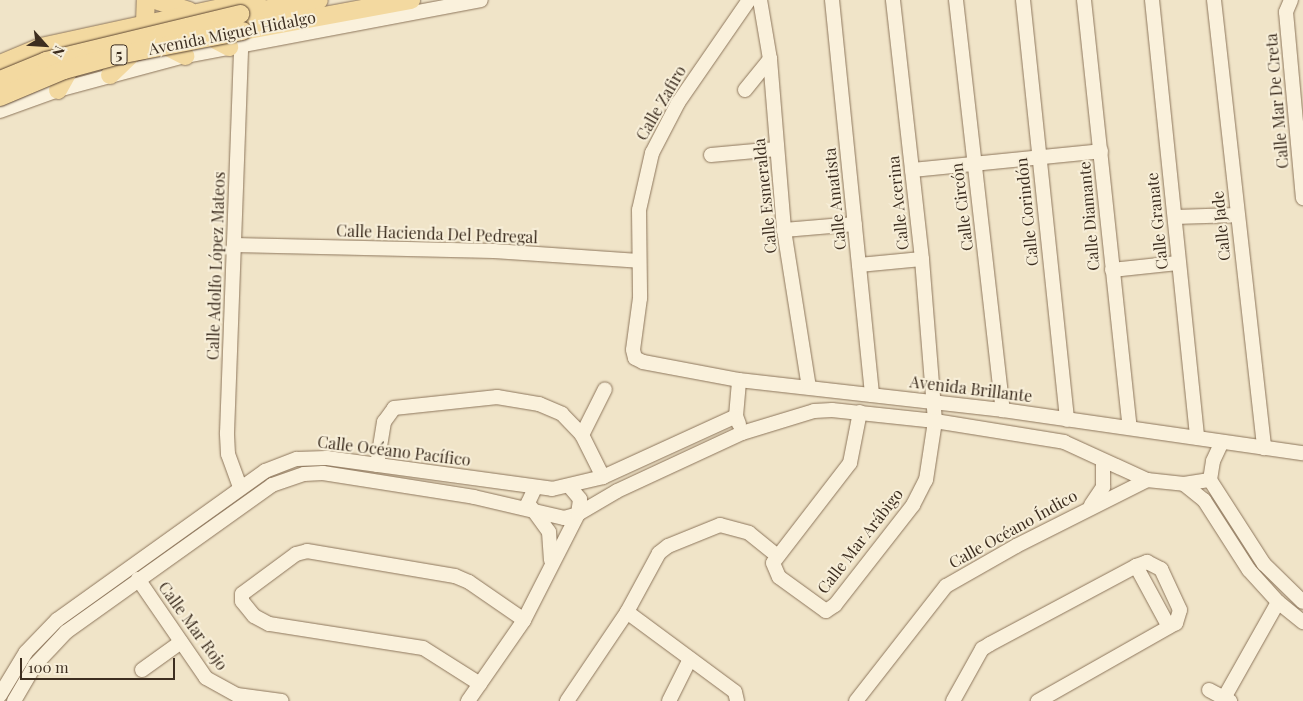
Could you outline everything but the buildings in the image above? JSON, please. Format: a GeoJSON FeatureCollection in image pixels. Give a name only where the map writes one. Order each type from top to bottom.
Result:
{"type":"FeatureCollection","features":[{"type":"Feature","properties":{"kind":"main road"},"geometry":{"type":"LineString","coordinates":[[134,0],[145,23],[161,45],[185,56]]}},
{"type":"Feature","properties":{"kind":"main road"},"geometry":{"type":"LineString","coordinates":[[110,75],[136,50],[145,23],[146,0]]}},
{"type":"Feature","properties":{"kind":"main road"},"geometry":{"type":"LineString","coordinates":[[154,0],[194,12]]}},
{"type":"Feature","properties":{"kind":"main road"},"geometry":{"type":"LineString","coordinates":[[0,64],[41,47],[194,12],[257,0]]}},
{"type":"Feature","properties":{"kind":"main road","name":"Avenida Miguel Hidalgo"},"geometry":{"type":"LineString","coordinates":[[0,80],[46,61],[238,34],[319,0]]}},
{"type":"Feature","properties":{"kind":"main road","name":"Avenida Miguel Hidalgo"},"geometry":{"type":"LineString","coordinates":[[0,97],[64,70],[119,55],[412,0]]}},
{"type":"Feature","properties":{"kind":"main road"},"geometry":{"type":"LineString","coordinates":[[224,6],[214,14],[210,27],[216,40],[238,34]]}},
{"type":"Feature","properties":{"kind":"main road"},"geometry":{"type":"LineString","coordinates":[[41,47],[60,54],[66,62],[68,72],[58,90]]}},
{"type":"Feature","properties":{"kind":"street"},"geometry":{"type":"LineString","coordinates":[[0,111],[58,90],[185,56],[238,34],[481,0]]}},
{"type":"Feature","properties":{"kind":"street","name":"Calle Zafiro"},"geometry":{"type":"LineString","coordinates":[[635,358],[639,210],[652,153],[678,103],[749,0]]}},
{"type":"Feature","properties":{"kind":"street","name":"Calle Esmeralda"},"geometry":{"type":"LineString","coordinates":[[760,0],[770,59],[784,230],[809,387]]}},
{"type":"Feature","properties":{"kind":"street","name":"Calle Amatista"},"geometry":{"type":"LineString","coordinates":[[832,0],[872,394]]}},
{"type":"Feature","properties":{"kind":"street","name":"Calle Acerina"},"geometry":{"type":"LineString","coordinates":[[892,0],[922,259],[935,402]]}},
{"type":"Feature","properties":{"kind":"street","name":"Calle Circón"},"geometry":{"type":"LineString","coordinates":[[956,0],[1003,410]]}},
{"type":"Feature","properties":{"kind":"street","name":"Calle Corindón"},"geometry":{"type":"LineString","coordinates":[[1023,0],[1067,420]]}},
{"type":"Feature","properties":{"kind":"street","name":"Calle Diamante"},"geometry":{"type":"LineString","coordinates":[[1084,0],[1130,428]]}},
{"type":"Feature","properties":{"kind":"street","name":"Calle Granate"},"geometry":{"type":"LineString","coordinates":[[1152,0],[1197,438]]}},
{"type":"Feature","properties":{"kind":"street","name":"Calle Jade"},"geometry":{"type":"LineString","coordinates":[[1214,0],[1264,448]]}},
{"type":"Feature","properties":{"kind":"street","name":"Calle Mar De Creta"},"geometry":{"type":"LineString","coordinates":[[1290,1],[1286,12],[1303,198]]}},
{"type":"Feature","properties":{"kind":"street","name":"Calle Adolfo López Mateos"},"geometry":{"type":"LineString","coordinates":[[238,34],[228,440],[233,472],[240,487]]}},
{"type":"Feature","properties":{"kind":"street"},"geometry":{"type":"LineString","coordinates":[[745,90],[770,59]]}},
{"type":"Feature","properties":{"kind":"street"},"geometry":{"type":"LineString","coordinates":[[711,155],[777,149]]}},
{"type":"Feature","properties":{"kind":"street"},"geometry":{"type":"LineString","coordinates":[[912,170],[1101,151]]}},
{"type":"Feature","properties":{"kind":"street"},"geometry":{"type":"LineString","coordinates":[[1175,217],[1237,215]]}},
{"type":"Feature","properties":{"kind":"street"},"geometry":{"type":"LineString","coordinates":[[784,230],[855,224]]}},
{"type":"Feature","properties":{"kind":"street","name":"Calle Hacienda Del Pedregal"},"geometry":{"type":"LineString","coordinates":[[234,245],[494,251],[639,261]]}},
{"type":"Feature","properties":{"kind":"street"},"geometry":{"type":"LineString","coordinates":[[859,265],[922,259]]}},
{"type":"Feature","properties":{"kind":"street"},"geometry":{"type":"LineString","coordinates":[[1112,270],[1178,263]]}},
{"type":"Feature","properties":{"kind":"street","name":"Avenida Brillante"},"geometry":{"type":"LineString","coordinates":[[635,358],[643,362],[739,380],[1003,410],[1303,453]]}},
{"type":"Feature","properties":{"kind":"street"},"geometry":{"type":"LineString","coordinates":[[739,380],[736,416],[742,433],[814,411],[860,412],[936,421],[1064,442],[1147,480],[1184,484],[1210,480]]}},
{"type":"Feature","properties":{"kind":"street"},"geometry":{"type":"LineString","coordinates":[[582,434],[605,389]]}},
{"type":"Feature","properties":{"kind":"street"},"geometry":{"type":"LineString","coordinates":[[377,465],[388,414],[404,406],[497,397],[517,399],[562,414],[582,434],[603,477]]}},
{"type":"Feature","properties":{"kind":"street","name":"Calle Mar Arábigo"},"geometry":{"type":"LineString","coordinates":[[778,556],[773,564],[779,577],[816,606],[826,611],[835,605],[913,505],[926,480],[936,421],[935,402]]}},
{"type":"Feature","properties":{"kind":"street"},"geometry":{"type":"LineString","coordinates":[[568,701],[627,612],[659,554],[668,546],[706,528],[735,527],[778,556],[850,463],[860,412]]}},
{"type":"Feature","properties":{"kind":"street","name":"Calle Océano Pacífico"},"geometry":{"type":"LineString","coordinates":[[0,695],[26,652],[57,620],[240,487],[265,471],[297,459],[328,458],[535,488],[570,486],[603,477],[736,416]]}},
{"type":"Feature","properties":{"kind":"street","name":"Calle Océano Pacífico"},"geometry":{"type":"LineString","coordinates":[[14,701],[49,648],[138,579],[272,484],[304,474],[323,473],[446,492],[532,510],[551,517],[578,514],[617,491],[742,433]]}},
{"type":"Feature","properties":{"kind":"street"},"geometry":{"type":"LineString","coordinates":[[1222,442],[1213,461],[1210,480],[1264,564],[1303,602]]}},
{"type":"Feature","properties":{"kind":"street"},"geometry":{"type":"LineString","coordinates":[[1089,508],[1102,487],[1102,461]]}},
{"type":"Feature","properties":{"kind":"street","name":"Calle Océano Índico"},"geometry":{"type":"LineString","coordinates":[[856,701],[946,586],[966,573],[1089,508],[1147,480]]}},
{"type":"Feature","properties":{"kind":"street"},"geometry":{"type":"LineString","coordinates":[[1184,484],[1204,500],[1249,570],[1278,602],[1303,622]]}},
{"type":"Feature","properties":{"kind":"street"},"geometry":{"type":"LineString","coordinates":[[468,701],[524,620],[578,514],[580,499],[570,486]]}},
{"type":"Feature","properties":{"kind":"street"},"geometry":{"type":"LineString","coordinates":[[535,488],[528,499],[532,510],[549,532],[552,564]]}},
{"type":"Feature","properties":{"kind":"street"},"geometry":{"type":"LineString","coordinates":[[480,684],[423,648],[269,624],[254,616],[242,601],[242,594],[296,554],[307,551],[455,576],[469,582],[524,620]]}},
{"type":"Feature","properties":{"kind":"street"},"geometry":{"type":"LineString","coordinates":[[953,701],[982,649],[1136,566],[1147,562],[1161,570],[1180,610],[1176,623],[1038,701]]}},
{"type":"Feature","properties":{"kind":"street"},"geometry":{"type":"LineString","coordinates":[[1136,566],[1169,627]]}},
{"type":"Feature","properties":{"kind":"street","name":"Calle Mar Rojo"},"geometry":{"type":"LineString","coordinates":[[138,579],[180,642],[214,685],[237,695],[282,701]]}},
{"type":"Feature","properties":{"kind":"street"},"geometry":{"type":"LineString","coordinates":[[1209,690],[1227,699],[1278,602]]}},
{"type":"Feature","properties":{"kind":"street"},"geometry":{"type":"LineString","coordinates":[[627,612],[735,692],[736,701]]}},
{"type":"Feature","properties":{"kind":"street"},"geometry":{"type":"LineString","coordinates":[[142,670],[180,642]]}},
{"type":"Feature","properties":{"kind":"street"},"geometry":{"type":"LineString","coordinates":[[669,701],[690,659]]}}]}
